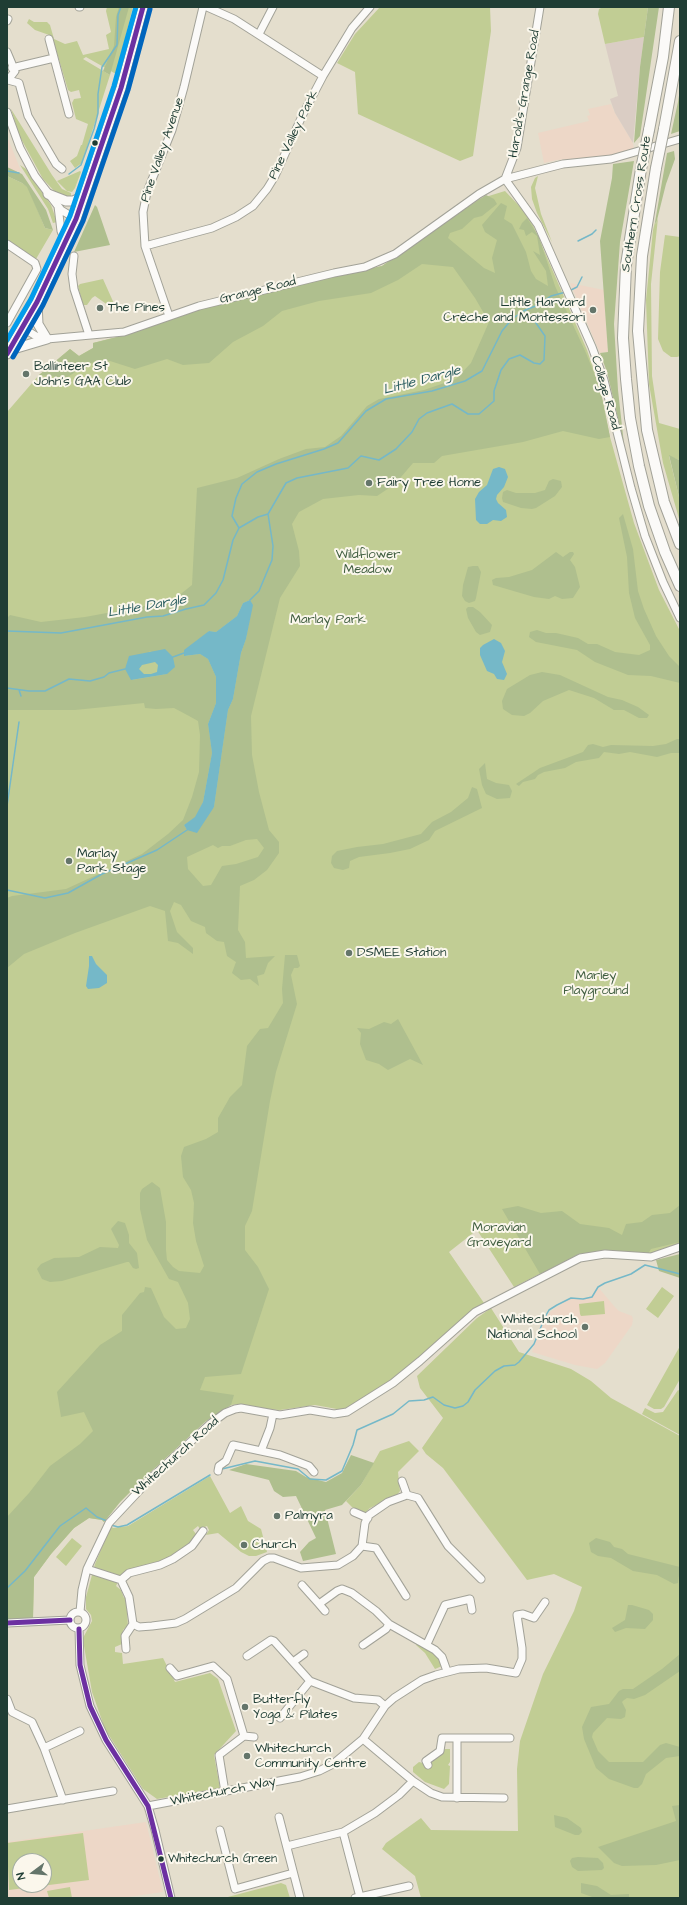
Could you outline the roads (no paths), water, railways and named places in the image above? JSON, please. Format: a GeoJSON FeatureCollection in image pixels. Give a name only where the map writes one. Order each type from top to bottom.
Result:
{"type":"FeatureCollection","features":[{"type":"Feature","properties":{"kind":"highway","name":"Southern Cross Route"},"geometry":{"type":"LineString","coordinates":[[669,7],[663,57],[641,170],[626,265],[623,338],[630,418],[648,499],[665,552],[680,586]]}},
{"type":"Feature","properties":{"kind":"highway","name":"Southern Cross Route"},"geometry":{"type":"LineString","coordinates":[[680,41],[656,168],[642,256],[638,331],[647,430],[664,502],[680,544]]}},
{"type":"Feature","properties":{"kind":"main road"},"geometry":{"type":"LineString","coordinates":[[8,352],[37,302],[76,218],[121,88],[143,7]]}},
{"type":"Feature","properties":{"kind":"main road"},"geometry":{"type":"LineString","coordinates":[[48,194],[66,201],[72,201],[84,196]]}},
{"type":"Feature","properties":{"kind":"main road"},"geometry":{"type":"LineString","coordinates":[[8,352],[47,339],[38,324],[37,302]]}},
{"type":"Feature","properties":{"kind":"street","name":"Pine Valley Avenue"},"geometry":{"type":"LineString","coordinates":[[169,316],[145,246],[142,223],[147,192],[172,130],[190,64],[203,7]]}},
{"type":"Feature","properties":{"kind":"street"},"geometry":{"type":"LineString","coordinates":[[207,7],[223,13],[260,34],[323,76]]}},
{"type":"Feature","properties":{"kind":"street"},"geometry":{"type":"LineString","coordinates":[[260,34],[273,7]]}},
{"type":"Feature","properties":{"kind":"street","name":"Pine Valley Park"},"geometry":{"type":"LineString","coordinates":[[145,246],[212,228],[236,217],[252,206],[267,189],[275,176],[303,114],[323,76],[352,28],[370,7]]}},
{"type":"Feature","properties":{"kind":"street","name":"Harold's Grange Road"},"geometry":{"type":"LineString","coordinates":[[505,179],[517,148],[540,7]]}},
{"type":"Feature","properties":{"kind":"street"},"geometry":{"type":"LineString","coordinates":[[49,39],[69,114]]}},
{"type":"Feature","properties":{"kind":"street"},"geometry":{"type":"LineString","coordinates":[[7,52],[14,71],[7,80],[19,83],[28,116],[56,164],[62,169]]}},
{"type":"Feature","properties":{"kind":"street"},"geometry":{"type":"LineString","coordinates":[[12,68],[54,58]]}},
{"type":"Feature","properties":{"kind":"street"},"geometry":{"type":"LineString","coordinates":[[7,112],[20,148],[35,176],[65,214],[76,218]]}},
{"type":"Feature","properties":{"kind":"street","name":"Grange Road"},"geometry":{"type":"LineString","coordinates":[[23,328],[36,336],[47,339],[124,332],[220,300],[365,267],[379,262],[407,246],[475,196],[505,179],[563,164],[611,159],[680,139]]}},
{"type":"Feature","properties":{"kind":"street","name":"College Road"},"geometry":{"type":"LineString","coordinates":[[505,179],[538,225],[592,347],[604,380],[631,488],[645,536],[660,576],[680,618]]}},
{"type":"Feature","properties":{"kind":"street"},"geometry":{"type":"LineString","coordinates":[[58,206],[61,231],[65,241]]}},
{"type":"Feature","properties":{"kind":"street"},"geometry":{"type":"LineString","coordinates":[[7,244],[35,263],[37,269],[9,315],[7,323]]}},
{"type":"Feature","properties":{"kind":"street"},"geometry":{"type":"LineString","coordinates":[[74,256],[72,274],[74,289],[89,335]]}},
{"type":"Feature","properties":{"kind":"street","name":"Whitechurch Road"},"geometry":{"type":"LineString","coordinates":[[78,1629],[83,1627],[86,1623],[86,1617],[80,1612],[82,1590],[88,1569],[109,1523],[152,1477],[210,1424],[225,1413],[235,1408],[273,1414],[288,1414],[310,1410],[334,1414],[353,1409],[392,1383],[420,1361],[475,1312],[580,1258],[605,1254],[651,1256],[680,1247]]}},
{"type":"Feature","properties":{"kind":"street"},"geometry":{"type":"LineString","coordinates":[[261,1451],[270,1428],[273,1414]]}},
{"type":"Feature","properties":{"kind":"street"},"geometry":{"type":"LineString","coordinates":[[218,1471],[226,1460],[233,1444],[280,1455],[309,1466],[314,1472]]}},
{"type":"Feature","properties":{"kind":"street"},"geometry":{"type":"LineString","coordinates":[[402,1481],[407,1494]]}},
{"type":"Feature","properties":{"kind":"street"},"geometry":{"type":"LineString","coordinates":[[133,1624],[140,1627],[176,1624],[236,1588],[268,1558],[274,1558],[301,1568],[338,1565],[359,1552],[362,1546],[364,1528],[368,1518],[374,1511],[388,1502],[407,1494],[418,1498],[448,1546],[481,1579]]}},
{"type":"Feature","properties":{"kind":"street"},"geometry":{"type":"LineString","coordinates":[[354,1512],[368,1518]]}},
{"type":"Feature","properties":{"kind":"street"},"geometry":{"type":"LineString","coordinates":[[121,1580],[129,1573],[160,1565],[172,1559],[192,1546],[203,1531]]}},
{"type":"Feature","properties":{"kind":"street"},"geometry":{"type":"LineString","coordinates":[[362,1546],[376,1548],[406,1596]]}},
{"type":"Feature","properties":{"kind":"street"},"geometry":{"type":"LineString","coordinates":[[88,1569],[121,1580],[129,1597],[133,1624],[125,1636],[126,1648]]}},
{"type":"Feature","properties":{"kind":"street"},"geometry":{"type":"LineString","coordinates":[[302,1585],[325,1611]]}},
{"type":"Feature","properties":{"kind":"street"},"geometry":{"type":"LineString","coordinates":[[319,1604],[337,1591],[342,1589],[346,1590],[376,1611],[389,1624],[416,1640],[428,1644],[442,1657],[447,1671]]}},
{"type":"Feature","properties":{"kind":"street"},"geometry":{"type":"LineString","coordinates":[[428,1644],[446,1605],[470,1599],[472,1610]]}},
{"type":"Feature","properties":{"kind":"street","name":"Whitechurch Way"},"geometry":{"type":"LineString","coordinates":[[148,1806],[300,1777],[319,1771],[333,1764],[363,1739],[386,1706],[422,1680],[447,1671],[460,1669],[486,1668],[516,1673],[519,1668],[522,1648],[517,1615],[523,1614],[534,1618],[546,1602]]}},
{"type":"Feature","properties":{"kind":"street"},"geometry":{"type":"LineString","coordinates":[[80,1612],[73,1614],[70,1620],[71,1625],[78,1629],[80,1665],[90,1706],[106,1740],[148,1806],[156,1830],[171,1898]]}},
{"type":"Feature","properties":{"kind":"street"},"geometry":{"type":"LineString","coordinates":[[7,1623],[70,1620]]}},
{"type":"Feature","properties":{"kind":"street"},"geometry":{"type":"LineString","coordinates":[[363,1645],[386,1628],[389,1624]]}},
{"type":"Feature","properties":{"kind":"street"},"geometry":{"type":"LineString","coordinates":[[247,1656],[271,1640],[274,1641],[310,1681],[354,1698],[378,1700],[386,1706]]}},
{"type":"Feature","properties":{"kind":"street"},"geometry":{"type":"LineString","coordinates":[[293,1662],[304,1655]]}},
{"type":"Feature","properties":{"kind":"street"},"geometry":{"type":"LineString","coordinates":[[170,1668],[177,1676],[213,1666],[226,1678],[244,1736]]}},
{"type":"Feature","properties":{"kind":"street"},"geometry":{"type":"LineString","coordinates":[[280,1718],[310,1681]]}},
{"type":"Feature","properties":{"kind":"street"},"geometry":{"type":"LineString","coordinates":[[7,1699],[12,1712],[32,1722],[44,1748],[62,1800]]}},
{"type":"Feature","properties":{"kind":"street"},"geometry":{"type":"LineString","coordinates":[[44,1748],[80,1731]]}},
{"type":"Feature","properties":{"kind":"street"},"geometry":{"type":"LineString","coordinates":[[225,1792],[219,1755],[244,1736],[254,1737]]}},
{"type":"Feature","properties":{"kind":"street"},"geometry":{"type":"LineString","coordinates":[[428,1765],[426,1761],[440,1751],[442,1738],[510,1738]]}},
{"type":"Feature","properties":{"kind":"street"},"geometry":{"type":"LineString","coordinates":[[457,1738],[457,1798]]}},
{"type":"Feature","properties":{"kind":"street"},"geometry":{"type":"LineString","coordinates":[[363,1739],[412,1781],[431,1794],[442,1797],[457,1798],[504,1798]]}},
{"type":"Feature","properties":{"kind":"street"},"geometry":{"type":"LineString","coordinates":[[287,1846],[343,1832],[375,1813],[399,1795],[412,1781]]}},
{"type":"Feature","properties":{"kind":"street"},"geometry":{"type":"LineString","coordinates":[[7,1809],[113,1791]]}},
{"type":"Feature","properties":{"kind":"street"},"geometry":{"type":"LineString","coordinates":[[279,1816],[300,1898]]}},
{"type":"Feature","properties":{"kind":"street"},"geometry":{"type":"LineString","coordinates":[[220,1830],[235,1889],[293,1873]]}},
{"type":"Feature","properties":{"kind":"street"},"geometry":{"type":"LineString","coordinates":[[343,1832],[358,1897],[409,1886]]}},
{"type":"Feature","properties":{"kind":"water"},"geometry":{"type":"Polygon","coordinates":[[[499,467],[505,469],[508,477],[504,487],[497,495],[496,499],[498,503],[506,510],[507,517],[501,521],[493,520],[487,524],[480,524],[476,520],[475,499],[479,492],[487,485],[493,469],[499,467]]]}},
{"type":"Feature","properties":{"kind":"water"},"geometry":{"type":"Polygon","coordinates":[[[250,600],[253,605],[246,639],[241,653],[233,699],[228,710],[214,807],[197,833],[187,830],[184,825],[195,817],[203,802],[212,753],[208,724],[216,703],[216,677],[208,659],[200,654],[184,656],[184,650],[209,631],[216,632],[237,616],[243,603],[250,600]]]}},
{"type":"Feature","properties":{"kind":"water"},"geometry":{"type":"Polygon","coordinates":[[[494,639],[501,643],[505,651],[502,662],[507,674],[504,680],[497,679],[494,674],[487,671],[480,655],[480,648],[494,639]]]}},
{"type":"Feature","properties":{"kind":"water"},"geometry":{"type":"Polygon","coordinates":[[[165,649],[173,657],[175,667],[167,674],[131,680],[125,669],[129,656],[165,649]],[[155,662],[142,665],[139,669],[144,674],[151,674],[157,672],[158,665],[155,662]]]}},
{"type":"Feature","properties":{"kind":"water"},"geometry":{"type":"Polygon","coordinates":[[[89,956],[92,956],[96,964],[107,975],[107,983],[99,988],[88,989],[86,986],[89,956]]]}},
{"type":"Feature","properties":{"kind":"waterway"},"geometry":{"type":"LineString","coordinates":[[69,174],[81,165],[94,129],[98,113],[98,94],[102,67],[117,45],[118,15],[121,7]]}},
{"type":"Feature","properties":{"kind":"waterway"},"geometry":{"type":"LineString","coordinates":[[7,171],[19,173]]}},
{"type":"Feature","properties":{"kind":"waterway","name":"Little Dargle"},"geometry":{"type":"LineString","coordinates":[[578,241],[592,234],[596,230]]}},
{"type":"Feature","properties":{"kind":"waterway","name":"Little Dargle"},"geometry":{"type":"LineString","coordinates":[[569,291],[577,287],[582,277]]}},
{"type":"Feature","properties":{"kind":"waterway","name":"Little Dargle"},"geometry":{"type":"LineString","coordinates":[[7,631],[61,633],[147,617],[163,616],[204,605],[216,593],[223,580],[233,540],[239,528],[258,517],[268,514],[286,483],[297,478],[348,468],[361,456],[379,460],[396,449],[412,432],[419,419],[427,413],[438,409],[452,404],[468,414],[479,414],[494,401],[494,391],[501,370],[509,359],[520,355],[534,363],[540,364],[544,360],[545,336],[525,310],[536,306],[551,296],[566,292]]}},
{"type":"Feature","properties":{"kind":"waterway","name":"Little Dargle"},"geometry":{"type":"LineString","coordinates":[[239,528],[232,516],[236,498],[242,484],[257,472],[338,443],[366,411],[386,399],[432,391],[465,381],[482,371],[502,331],[512,319],[525,310]]}},
{"type":"Feature","properties":{"kind":"waterway"},"geometry":{"type":"LineString","coordinates":[[250,600],[259,591],[272,560],[273,546],[268,514]]}},
{"type":"Feature","properties":{"kind":"waterway"},"geometry":{"type":"LineString","coordinates":[[173,657],[184,653]]}},
{"type":"Feature","properties":{"kind":"waterway"},"geometry":{"type":"LineString","coordinates":[[7,688],[29,691],[45,691],[69,679],[90,681],[104,677],[109,673],[125,669]]}},
{"type":"Feature","properties":{"kind":"waterway"},"geometry":{"type":"LineString","coordinates":[[19,690],[21,696]]}},
{"type":"Feature","properties":{"kind":"waterway"},"geometry":{"type":"LineString","coordinates":[[7,806],[19,722]]}},
{"type":"Feature","properties":{"kind":"waterway"},"geometry":{"type":"LineString","coordinates":[[7,890],[45,898],[68,893],[102,874],[157,850],[187,830]]}},
{"type":"Feature","properties":{"kind":"waterway"},"geometry":{"type":"LineString","coordinates":[[222,1469],[255,1461],[298,1469],[310,1479],[326,1480],[342,1471],[353,1445],[357,1430],[393,1414],[409,1401],[424,1400],[433,1397],[444,1405],[455,1408],[463,1406],[468,1402],[475,1390],[495,1371],[504,1366],[515,1365],[519,1362],[534,1344],[549,1310],[557,1305],[571,1298],[583,1299],[592,1297],[598,1287],[631,1274],[645,1265],[680,1274]]}},
{"type":"Feature","properties":{"kind":"waterway"},"geometry":{"type":"LineString","coordinates":[[111,1525],[118,1527],[127,1525],[210,1475]]}},
{"type":"Feature","properties":{"kind":"waterway"},"geometry":{"type":"LineString","coordinates":[[7,1588],[25,1571],[60,1526],[86,1508],[97,1517],[107,1521]]}},
{"type":"Feature","properties":{"kind":"place","name":"The Pines"},"geometry":{"type":"Point","coordinates":[100,308]}},
{"type":"Feature","properties":{"kind":"place","name":"Little Harvard Crèche and Montessori"},"geometry":{"type":"Point","coordinates":[593,310]}},
{"type":"Feature","properties":{"kind":"place","name":"Ballinteer St John's GAA Club"},"geometry":{"type":"Point","coordinates":[26,374]}},
{"type":"Feature","properties":{"kind":"place","name":"Fairy Tree Home"},"geometry":{"type":"Point","coordinates":[369,483]}},
{"type":"Feature","properties":{"kind":"place","name":"Marlay Park Stage"},"geometry":{"type":"Point","coordinates":[69,861]}},
{"type":"Feature","properties":{"kind":"place","name":"DSMEE Station"},"geometry":{"type":"Point","coordinates":[349,953]}},
{"type":"Feature","properties":{"kind":"place","name":"Whitechurch National School"},"geometry":{"type":"Point","coordinates":[585,1327]}},
{"type":"Feature","properties":{"kind":"place","name":"Palmyra"},"geometry":{"type":"Point","coordinates":[277,1516]}},
{"type":"Feature","properties":{"kind":"place","name":"Church"},"geometry":{"type":"Point","coordinates":[244,1545]}},
{"type":"Feature","properties":{"kind":"place","name":"Butterfly Yoga & Pilates"},"geometry":{"type":"Point","coordinates":[245,1707]}},
{"type":"Feature","properties":{"kind":"place","name":"Whitechurch Community Centre"},"geometry":{"type":"Point","coordinates":[247,1756]}},
{"type":"Feature","properties":{"kind":"place","name":"Whitechurch Green"},"geometry":{"type":"Point","coordinates":[161,1859]}},
{"type":"Feature","properties":{"kind":"park label","name":"Wildflower Meadow"},"geometry":{"type":"Point","coordinates":[368,562]}},
{"type":"Feature","properties":{"kind":"park label","name":"Marlay Park"},"geometry":{"type":"Point","coordinates":[328,620]}},
{"type":"Feature","properties":{"kind":"park label","name":"Marley Playground"},"geometry":{"type":"Point","coordinates":[596,984]}},
{"type":"Feature","properties":{"kind":"park label","name":"Moravian Graveyard"},"geometry":{"type":"Point","coordinates":[499,1236]}}]}
